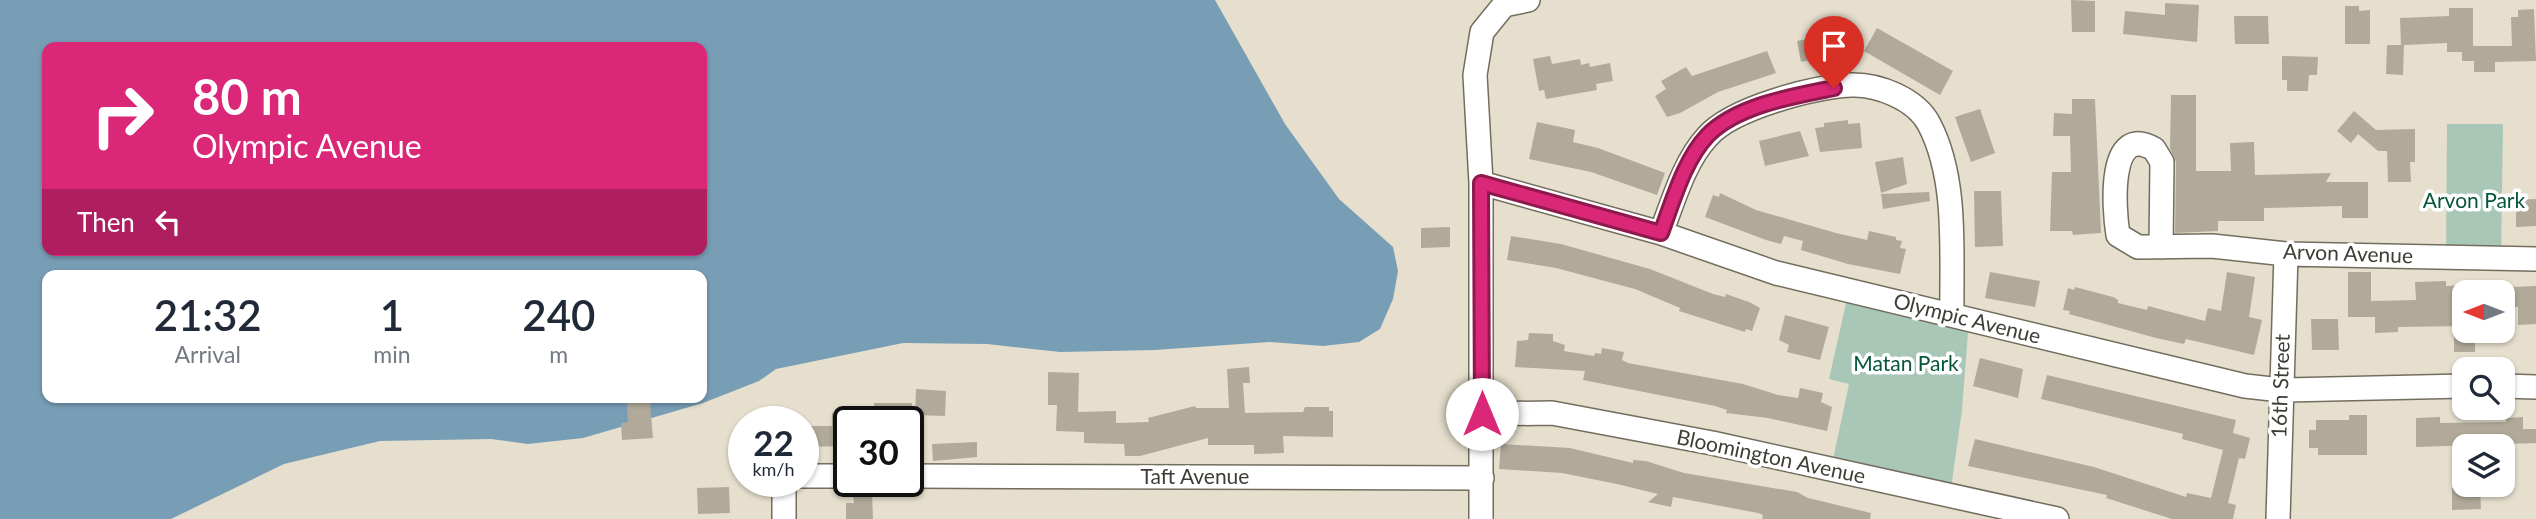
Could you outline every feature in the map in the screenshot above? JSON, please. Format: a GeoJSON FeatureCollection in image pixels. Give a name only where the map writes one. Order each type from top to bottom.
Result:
{"type":"FeatureCollection","features":[{"type":"Feature","properties":{"kind":"street"},"geometry":{"type":"LineString","coordinates":[[1481,519],[1481,183],[1475,75],[1482,32],[1504,5],[1528,0]]}},
{"type":"Feature","properties":{"kind":"street"},"geometry":{"type":"LineString","coordinates":[[1661,233],[1694,156],[1715,129],[1745,112],[1812,92],[1852,85],[1872,88],[1908,102],[1928,122],[1937,142],[1949,210],[1952,314]]}},
{"type":"Feature","properties":{"kind":"street","name":"Olympic Avenue"},"geometry":{"type":"LineString","coordinates":[[1481,183],[1661,233],[1776,273],[2245,386],[2281,390],[2452,386]]}},
{"type":"Feature","properties":{"kind":"street","name":"Arvon Avenue"},"geometry":{"type":"LineString","coordinates":[[2161,247],[2212,246],[2286,254],[2536,259]]}},
{"type":"Feature","properties":{"kind":"street","name":"16th Street"},"geometry":{"type":"LineString","coordinates":[[2278,519],[2286,254]]}},
{"type":"Feature","properties":{"kind":"street"},"geometry":{"type":"LineString","coordinates":[[2515,386],[2536,387]]}},
{"type":"Feature","properties":{"kind":"street","name":"Bloomington Avenue"},"geometry":{"type":"LineString","coordinates":[[1482,414],[1552,413],[1712,443],[2057,519]]}},
{"type":"Feature","properties":{"kind":"street","name":"Taft Avenue"},"geometry":{"type":"LineString","coordinates":[[924,476],[1482,478]]}},
{"type":"Feature","properties":{"kind":"street"},"geometry":{"type":"LineString","coordinates":[[784,497],[784,519]]}},
{"type":"Feature","properties":{"kind":"green space","name":"Arvon Park"},"geometry":{"type":"Polygon","coordinates":[[[2447,124],[2503,124],[2501,258],[2446,257],[2447,124]]]}},
{"type":"Feature","properties":{"kind":"green space","name":"Matan Park"},"geometry":{"type":"Polygon","coordinates":[[[1849,290],[1969,319],[1962,410],[1950,496],[1831,469],[1849,384],[1829,379],[1849,290]]]}},
{"type":"Feature","properties":{"kind":"water"},"geometry":{"type":"Polygon","coordinates":[[[0,0],[1215,0],[1285,124],[1339,199],[1393,247],[1398,271],[1393,299],[1380,329],[1359,342],[1323,346],[1269,342],[1155,350],[1060,352],[987,344],[903,343],[776,369],[759,381],[707,401],[707,270],[42,270],[42,403],[703,403],[583,438],[528,444],[491,439],[380,441],[284,464],[171,519],[0,519],[0,0]]]}},
{"type":"Feature","properties":{"kind":"building"},"geometry":{"type":"Polygon","coordinates":[[[2071,0],[2095,1],[2095,32],[2072,32],[2071,0]]]}},
{"type":"Feature","properties":{"kind":"building"},"geometry":{"type":"Polygon","coordinates":[[[2165,3],[2199,5],[2197,42],[2123,34],[2125,11],[2165,15],[2165,3]]]}},
{"type":"Feature","properties":{"kind":"building"},"geometry":{"type":"Polygon","coordinates":[[[2345,6],[2359,6],[2359,11],[2370,10],[2370,44],[2345,44],[2345,6]]]}},
{"type":"Feature","properties":{"kind":"building"},"geometry":{"type":"Polygon","coordinates":[[[2449,8],[2473,8],[2473,46],[2512,46],[2511,17],[2518,17],[2518,10],[2534,9],[2536,61],[2495,62],[2495,72],[2474,72],[2474,61],[2462,61],[2462,52],[2447,52],[2447,43],[2404,45],[2403,75],[2386,74],[2387,45],[2401,45],[2400,18],[2449,16],[2449,8]]]}},
{"type":"Feature","properties":{"kind":"building"},"geometry":{"type":"Polygon","coordinates":[[[2234,16],[2268,16],[2269,44],[2235,44],[2234,16]]]}},
{"type":"Feature","properties":{"kind":"building"},"geometry":{"type":"Polygon","coordinates":[[[1877,28],[1953,71],[1940,95],[1864,51],[1877,28]]]}},
{"type":"Feature","properties":{"kind":"building"},"geometry":{"type":"Polygon","coordinates":[[[1831,34],[1835,54],[1801,62],[1797,41],[1831,34]]]}},
{"type":"Feature","properties":{"kind":"building"},"geometry":{"type":"Polygon","coordinates":[[[1767,51],[1776,73],[1718,92],[1680,113],[1667,117],[1655,96],[1666,89],[1661,81],[1686,67],[1692,76],[1767,51]]]}},
{"type":"Feature","properties":{"kind":"building"},"geometry":{"type":"Polygon","coordinates":[[[1550,56],[1552,64],[1580,59],[1581,65],[1589,63],[1590,67],[1610,63],[1613,81],[1596,84],[1597,90],[1546,99],[1544,90],[1539,91],[1533,59],[1550,56]]]}},
{"type":"Feature","properties":{"kind":"building"},"geometry":{"type":"Polygon","coordinates":[[[2282,56],[2318,57],[2317,75],[2309,75],[2308,91],[2287,91],[2287,80],[2282,80],[2282,56]]]}},
{"type":"Feature","properties":{"kind":"building"},"geometry":{"type":"Polygon","coordinates":[[[2171,95],[2196,95],[2196,171],[2231,171],[2230,143],[2254,142],[2255,175],[2331,173],[2326,182],[2368,182],[2368,218],[2342,218],[2342,206],[2264,208],[2264,221],[2218,221],[2218,231],[2175,233],[2176,162],[2170,148],[2171,95]]]}},
{"type":"Feature","properties":{"kind":"building"},"geometry":{"type":"Polygon","coordinates":[[[2072,99],[2095,99],[2101,233],[2073,235],[2072,231],[2050,231],[2052,172],[2071,172],[2070,136],[2053,136],[2054,113],[2072,114],[2072,99]]]}},
{"type":"Feature","properties":{"kind":"building"},"geometry":{"type":"Polygon","coordinates":[[[1980,109],[1995,153],[1971,162],[1955,117],[1980,109]]]}},
{"type":"Feature","properties":{"kind":"building"},"geometry":{"type":"Polygon","coordinates":[[[2354,111],[2376,130],[2415,129],[2415,162],[2410,162],[2411,182],[2388,182],[2387,151],[2378,151],[2358,134],[2351,143],[2337,131],[2354,111]]]}},
{"type":"Feature","properties":{"kind":"building"},"geometry":{"type":"Polygon","coordinates":[[[1848,120],[1848,124],[1860,123],[1862,148],[1820,152],[1815,128],[1824,127],[1824,123],[1848,120]]]}},
{"type":"Feature","properties":{"kind":"building"},"geometry":{"type":"Polygon","coordinates":[[[1537,122],[1575,130],[1573,142],[1598,148],[1665,173],[1657,195],[1591,172],[1529,159],[1537,122]]]}},
{"type":"Feature","properties":{"kind":"building"},"geometry":{"type":"Polygon","coordinates":[[[1800,131],[1809,156],[1765,166],[1759,141],[1800,131]]]}},
{"type":"Feature","properties":{"kind":"building"},"geometry":{"type":"Polygon","coordinates":[[[1903,157],[1907,184],[1881,193],[1875,162],[1903,157]]]}},
{"type":"Feature","properties":{"kind":"building"},"geometry":{"type":"Polygon","coordinates":[[[1974,191],[2001,191],[2003,246],[1975,247],[1974,191]]]}},
{"type":"Feature","properties":{"kind":"building"},"geometry":{"type":"Polygon","coordinates":[[[1929,192],[1930,201],[1883,209],[1881,194],[1929,192]]]}},
{"type":"Feature","properties":{"kind":"building"},"geometry":{"type":"Polygon","coordinates":[[[1720,193],[1756,210],[1836,233],[1867,240],[1869,231],[1896,237],[1896,240],[1902,241],[1900,248],[1906,249],[1900,274],[1848,264],[1801,250],[1803,241],[1784,236],[1781,244],[1705,217],[1713,195],[1719,197],[1720,193]]]}},
{"type":"Feature","properties":{"kind":"building"},"geometry":{"type":"Polygon","coordinates":[[[2536,199],[2536,226],[2516,227],[2516,200],[2536,199]]]}},
{"type":"Feature","properties":{"kind":"building"},"geometry":{"type":"Polygon","coordinates":[[[1450,227],[1450,247],[1421,248],[1421,228],[1450,227]]]}},
{"type":"Feature","properties":{"kind":"building"},"geometry":{"type":"Polygon","coordinates":[[[1511,236],[1561,244],[1650,269],[1713,294],[1725,297],[1726,294],[1760,308],[1752,331],[1746,329],[1745,332],[1679,311],[1680,308],[1635,289],[1556,268],[1507,260],[1511,236]]]}},
{"type":"Feature","properties":{"kind":"building"},"geometry":{"type":"Polygon","coordinates":[[[1990,272],[2040,281],[2035,307],[1985,298],[1990,272]]]}},
{"type":"Feature","properties":{"kind":"building"},"geometry":{"type":"Polygon","coordinates":[[[2227,272],[2255,277],[2249,317],[2262,320],[2254,355],[2186,339],[2184,344],[2156,338],[2069,314],[2070,311],[2063,310],[2068,288],[2074,290],[2075,287],[2113,297],[2118,303],[2147,310],[2148,306],[2205,321],[2208,308],[2221,311],[2227,272]]]}},
{"type":"Feature","properties":{"kind":"building"},"geometry":{"type":"Polygon","coordinates":[[[2348,272],[2371,272],[2371,301],[2416,300],[2415,282],[2446,281],[2446,286],[2452,286],[2452,326],[2398,327],[2398,332],[2375,333],[2375,317],[2348,317],[2348,272]]]}},
{"type":"Feature","properties":{"kind":"building"},"geometry":{"type":"Polygon","coordinates":[[[2536,286],[2536,324],[2518,325],[2515,287],[2536,286]]]}},
{"type":"Feature","properties":{"kind":"building"},"geometry":{"type":"Polygon","coordinates":[[[1785,315],[1829,327],[1820,360],[1787,352],[1789,345],[1779,340],[1785,315]]]}},
{"type":"Feature","properties":{"kind":"building"},"geometry":{"type":"Polygon","coordinates":[[[2311,319],[2338,319],[2339,350],[2312,350],[2311,319]]]}},
{"type":"Feature","properties":{"kind":"building"},"geometry":{"type":"Polygon","coordinates":[[[1529,333],[1553,334],[1553,341],[1565,345],[1564,351],[1594,356],[1595,353],[1601,354],[1602,348],[1624,352],[1622,360],[1628,363],[1743,384],[1778,395],[1798,398],[1800,388],[1823,393],[1821,402],[1832,407],[1827,431],[1768,418],[1726,413],[1727,410],[1715,406],[1583,380],[1585,371],[1515,367],[1517,341],[1528,340],[1529,333]]]}},
{"type":"Feature","properties":{"kind":"building"},"geometry":{"type":"Polygon","coordinates":[[[2454,343],[2475,343],[2475,352],[2454,352],[2454,343]]]}},
{"type":"Feature","properties":{"kind":"building"},"geometry":{"type":"Polygon","coordinates":[[[1980,358],[2023,369],[2018,398],[1973,386],[1980,358]]]}},
{"type":"Feature","properties":{"kind":"building"},"geometry":{"type":"Polygon","coordinates":[[[1249,367],[1250,383],[1243,383],[1245,413],[1303,412],[1305,407],[1329,407],[1329,411],[1333,411],[1333,437],[1283,436],[1284,453],[1254,454],[1254,445],[1208,445],[1208,438],[1140,456],[1125,456],[1124,444],[1084,443],[1084,432],[1056,431],[1057,405],[1048,405],[1048,372],[1079,373],[1078,412],[1116,411],[1116,423],[1149,422],[1148,418],[1195,406],[1229,408],[1227,369],[1249,367]]]}},
{"type":"Feature","properties":{"kind":"building"},"geometry":{"type":"Polygon","coordinates":[[[2047,375],[2236,420],[2233,433],[2250,438],[2245,459],[2239,458],[2228,503],[2236,505],[2233,519],[2172,519],[2106,498],[2107,495],[1968,466],[1975,439],[2094,467],[2186,497],[2187,493],[2211,498],[2223,450],[2182,439],[2183,434],[2041,399],[2047,375]]]}},
{"type":"Feature","properties":{"kind":"building"},"geometry":{"type":"Polygon","coordinates":[[[916,389],[946,391],[945,416],[924,415],[924,406],[915,406],[916,389]]]}},
{"type":"Feature","properties":{"kind":"building"},"geometry":{"type":"Polygon","coordinates":[[[627,403],[650,403],[653,438],[622,440],[621,423],[628,422],[627,403]]]}},
{"type":"Feature","properties":{"kind":"building"},"geometry":{"type":"Polygon","coordinates":[[[874,403],[912,403],[912,406],[874,406],[874,403]]]}},
{"type":"Feature","properties":{"kind":"building"},"geometry":{"type":"Polygon","coordinates":[[[833,413],[833,446],[819,447],[819,426],[832,426],[833,413]]]}},
{"type":"Feature","properties":{"kind":"building"},"geometry":{"type":"Polygon","coordinates":[[[2349,415],[2367,415],[2367,455],[2318,455],[2318,448],[2309,448],[2309,430],[2316,430],[2316,420],[2349,420],[2349,415]]]}},
{"type":"Feature","properties":{"kind":"building"},"geometry":{"type":"Polygon","coordinates":[[[2440,417],[2440,423],[2506,422],[2523,417],[2523,429],[2536,429],[2536,443],[2515,444],[2515,434],[2452,434],[2452,446],[2416,447],[2416,418],[2440,417]]]}},
{"type":"Feature","properties":{"kind":"building"},"geometry":{"type":"Polygon","coordinates":[[[977,442],[977,457],[933,461],[932,444],[977,442]]]}},
{"type":"Feature","properties":{"kind":"building"},"geometry":{"type":"Polygon","coordinates":[[[1501,444],[1570,448],[1633,463],[1633,460],[1646,461],[1684,473],[1797,492],[1808,498],[1871,513],[1870,519],[1762,519],[1763,515],[1758,513],[1673,497],[1671,507],[1648,502],[1658,494],[1617,484],[1562,473],[1499,469],[1501,444]]]}},
{"type":"Feature","properties":{"kind":"building"},"geometry":{"type":"Polygon","coordinates":[[[728,487],[730,513],[698,514],[697,488],[728,487]]]}},
{"type":"Feature","properties":{"kind":"building"},"geometry":{"type":"Polygon","coordinates":[[[853,497],[872,497],[873,519],[846,519],[846,503],[854,503],[853,497]]]}},
{"type":"Feature","properties":{"kind":"building"},"geometry":{"type":"Polygon","coordinates":[[[2452,497],[2480,497],[2481,509],[2452,510],[2452,497]]]}},
{"type":"Feature","properties":{"kind":"route"},"geometry":{"type":"LineString","coordinates":[[1482,414],[1481,183],[1661,233],[1694,156],[1715,129],[1745,112],[1768,104],[1834,88]]}}]}
